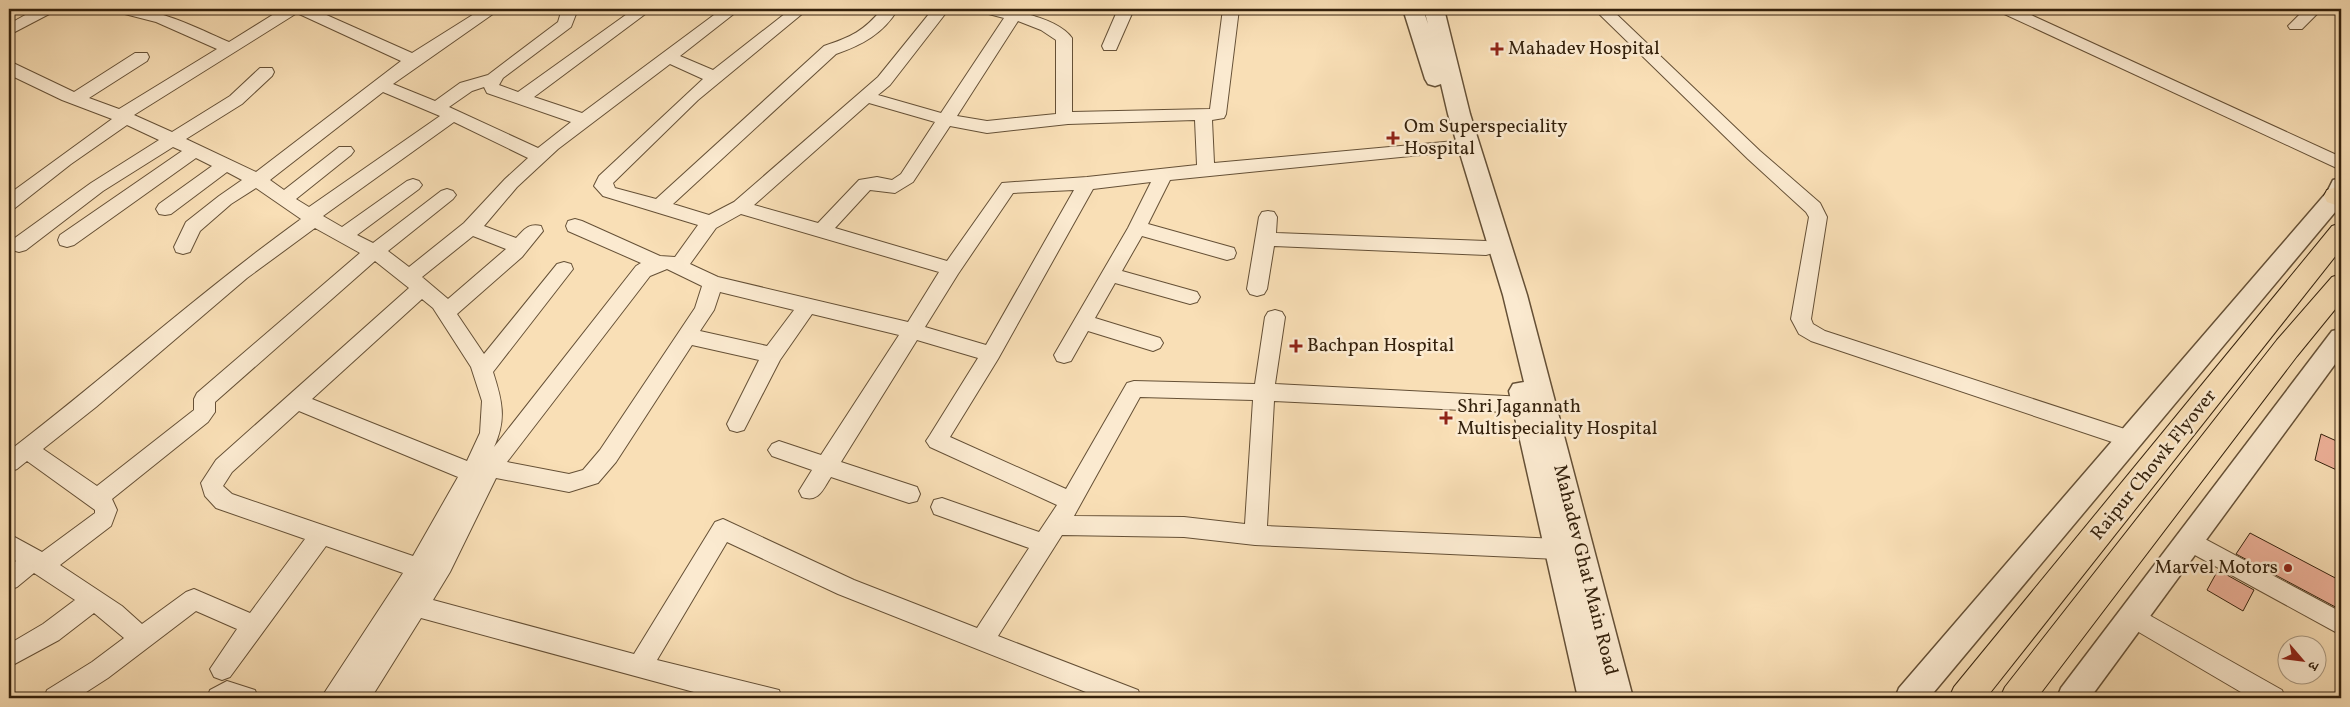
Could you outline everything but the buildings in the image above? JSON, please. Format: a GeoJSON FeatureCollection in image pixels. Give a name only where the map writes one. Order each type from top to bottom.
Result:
{"type":"FeatureCollection","features":[{"type":"Feature","properties":{"kind":"highway","name":"Raipur Chowk Flyover"},"geometry":{"type":"LineString","coordinates":[[1966,698],[2341,232]]}},
{"type":"Feature","properties":{"kind":"highway","name":"Raipur Chowk Flyover"},"geometry":{"type":"LineString","coordinates":[[2017,698],[2287,348],[2341,284]]}},
{"type":"Feature","properties":{"kind":"street"},"geometry":{"type":"LineString","coordinates":[[9,30],[47,9]]}},
{"type":"Feature","properties":{"kind":"street"},"geometry":{"type":"LineString","coordinates":[[123,9],[162,19],[230,48]]}},
{"type":"Feature","properties":{"kind":"street"},"geometry":{"type":"LineString","coordinates":[[183,247],[193,227],[225,200],[257,179],[413,60],[492,9]]}},
{"type":"Feature","properties":{"kind":"street"},"geometry":{"type":"LineString","coordinates":[[436,108],[466,87],[492,79],[565,24],[570,9]]}},
{"type":"Feature","properties":{"kind":"street"},"geometry":{"type":"LineString","coordinates":[[521,98],[644,9]]}},
{"type":"Feature","properties":{"kind":"street"},"geometry":{"type":"LineString","coordinates":[[418,568],[224,502],[213,490],[212,483],[221,470],[295,401],[471,228],[511,182],[539,156],[732,9]]}},
{"type":"Feature","properties":{"kind":"street"},"geometry":{"type":"LineString","coordinates":[[711,222],[609,192],[603,186],[605,180],[714,78],[800,9]]}},
{"type":"Feature","properties":{"kind":"street"},"geometry":{"type":"LineString","coordinates":[[660,206],[830,50],[854,42],[873,30],[890,9]]}},
{"type":"Feature","properties":{"kind":"street"},"geometry":{"type":"LineString","coordinates":[[679,266],[704,228],[717,216],[740,207],[884,81],[941,9]]}},
{"type":"Feature","properties":{"kind":"street"},"geometry":{"type":"LineString","coordinates":[[987,9],[1016,12],[1051,27],[1064,38],[1064,118],[1068,118]]}},
{"type":"Feature","properties":{"kind":"street"},"geometry":{"type":"LineString","coordinates":[[1110,46],[1126,9]]}},
{"type":"Feature","properties":{"kind":"street"},"geometry":{"type":"LineString","coordinates":[[866,97],[944,119],[986,127],[1068,118],[1218,114],[1230,9]]}},
{"type":"Feature","properties":{"kind":"street"},"geometry":{"type":"LineString","coordinates":[[1413,9],[1501,297],[1593,698]]}},
{"type":"Feature","properties":{"kind":"street","name":"Mahadev Ghat Main Road"},"geometry":{"type":"LineString","coordinates":[[1434,9],[1459,114],[1515,295],[1618,698]]}},
{"type":"Feature","properties":{"kind":"street"},"geometry":{"type":"LineString","coordinates":[[1602,9],[1754,155],[1814,208],[1818,217],[1802,319],[1806,329],[1827,339],[2130,439]]}},
{"type":"Feature","properties":{"kind":"street"},"geometry":{"type":"LineString","coordinates":[[2006,9],[2341,164]]}},
{"type":"Feature","properties":{"kind":"street"},"geometry":{"type":"LineString","coordinates":[[2296,26],[2314,9]]}},
{"type":"Feature","properties":{"kind":"street"},"geometry":{"type":"LineString","coordinates":[[9,203],[123,117],[290,10],[413,60]]}},
{"type":"Feature","properties":{"kind":"street"},"geometry":{"type":"LineString","coordinates":[[821,232],[865,184],[877,183],[894,187],[907,178],[1016,12]]}},
{"type":"Feature","properties":{"kind":"street"},"geometry":{"type":"LineString","coordinates":[[76,99],[140,57]]}},
{"type":"Feature","properties":{"kind":"street"},"geometry":{"type":"LineString","coordinates":[[668,57],[714,78]]}},
{"type":"Feature","properties":{"kind":"street"},"geometry":{"type":"LineString","coordinates":[[12,72],[123,117],[257,179],[284,199],[343,236],[374,252],[440,302],[482,371],[492,400],[490,433],[481,470],[442,565],[358,698]]}},
{"type":"Feature","properties":{"kind":"street"},"geometry":{"type":"LineString","coordinates":[[19,245],[98,187],[236,100],[266,72]]}},
{"type":"Feature","properties":{"kind":"street"},"geometry":{"type":"LineString","coordinates":[[492,79],[490,84],[493,89],[584,120]]}},
{"type":"Feature","properties":{"kind":"street"},"geometry":{"type":"LineString","coordinates":[[380,85],[453,115],[539,156]]}},
{"type":"Feature","properties":{"kind":"street"},"geometry":{"type":"LineString","coordinates":[[1203,114],[1206,170]]}},
{"type":"Feature","properties":{"kind":"street"},"geometry":{"type":"LineString","coordinates":[[9,463],[96,395],[240,273],[453,115]]}},
{"type":"Feature","properties":{"kind":"street"},"geometry":{"type":"LineString","coordinates":[[810,491],[951,269],[1008,187],[1087,183],[1455,147]]}},
{"type":"Feature","properties":{"kind":"street"},"geometry":{"type":"LineString","coordinates":[[67,240],[196,150]]}},
{"type":"Feature","properties":{"kind":"street"},"geometry":{"type":"LineString","coordinates":[[284,199],[345,151]]}},
{"type":"Feature","properties":{"kind":"street"},"geometry":{"type":"LineString","coordinates":[[164,208],[226,164]]}},
{"type":"Feature","properties":{"kind":"street"},"geometry":{"type":"LineString","coordinates":[[1064,355],[1137,228],[1164,174]]}},
{"type":"Feature","properties":{"kind":"street"},"geometry":{"type":"LineString","coordinates":[[1071,501],[937,441],[991,354],[1087,183]]}},
{"type":"Feature","properties":{"kind":"street"},"geometry":{"type":"LineString","coordinates":[[343,236],[413,184]]}},
{"type":"Feature","properties":{"kind":"street"},"geometry":{"type":"LineString","coordinates":[[1910,698],[2339,194]]}},
{"type":"Feature","properties":{"kind":"street"},"geometry":{"type":"LineString","coordinates":[[97,498],[201,416],[205,412],[204,399],[374,252],[447,195]]}},
{"type":"Feature","properties":{"kind":"street"},"geometry":{"type":"LineString","coordinates":[[740,207],[951,269]]}},
{"type":"Feature","properties":{"kind":"street"},"geometry":{"type":"LineString","coordinates":[[1257,289],[1268,217]]}},
{"type":"Feature","properties":{"kind":"street"},"geometry":{"type":"LineString","coordinates":[[575,226],[658,263]]}},
{"type":"Feature","properties":{"kind":"street"},"geometry":{"type":"LineString","coordinates":[[471,228],[520,247]]}},
{"type":"Feature","properties":{"kind":"street"},"geometry":{"type":"LineString","coordinates":[[1137,228],[1227,253]]}},
{"type":"Feature","properties":{"kind":"street"},"geometry":{"type":"LineString","coordinates":[[446,312],[520,247],[534,231]]}},
{"type":"Feature","properties":{"kind":"street"},"geometry":{"type":"LineString","coordinates":[[1266,239],[1324,243],[1486,248]]}},
{"type":"Feature","properties":{"kind":"street"},"geometry":{"type":"LineString","coordinates":[[333,698],[400,600],[418,568],[481,470],[552,392],[643,270],[658,263],[669,262],[713,283],[912,331],[991,354]]}},
{"type":"Feature","properties":{"kind":"street"},"geometry":{"type":"LineString","coordinates":[[482,371],[564,269]]}},
{"type":"Feature","properties":{"kind":"street"},"geometry":{"type":"LineString","coordinates":[[1110,275],[1190,297]]}},
{"type":"Feature","properties":{"kind":"street"},"geometry":{"type":"LineString","coordinates":[[295,401],[481,470],[569,483],[590,477],[608,456],[704,310],[713,283]]}},
{"type":"Feature","properties":{"kind":"street"},"geometry":{"type":"LineString","coordinates":[[737,424],[772,355],[808,305]]}},
{"type":"Feature","properties":{"kind":"street"},"geometry":{"type":"LineString","coordinates":[[1255,535],[1264,392],[1276,317]]}},
{"type":"Feature","properties":{"kind":"street"},"geometry":{"type":"LineString","coordinates":[[1083,322],[1153,343]]}},
{"type":"Feature","properties":{"kind":"street"},"geometry":{"type":"LineString","coordinates":[[687,336],[772,355]]}},
{"type":"Feature","properties":{"kind":"street"},"geometry":{"type":"LineString","coordinates":[[2072,698],[2341,338]]}},
{"type":"Feature","properties":{"kind":"street"},"geometry":{"type":"LineString","coordinates":[[982,641],[1071,501],[1134,389],[1264,392],[1526,405]]}},
{"type":"Feature","properties":{"kind":"street"},"geometry":{"type":"LineString","coordinates":[[9,580],[103,519],[106,514],[105,505],[97,498],[27,449]]}},
{"type":"Feature","properties":{"kind":"street"},"geometry":{"type":"LineString","coordinates":[[779,450],[909,494]]}},
{"type":"Feature","properties":{"kind":"street"},"geometry":{"type":"LineString","coordinates":[[942,507],[1050,535],[1184,527],[1255,535],[1559,549]]}},
{"type":"Feature","properties":{"kind":"street"},"geometry":{"type":"LineString","coordinates":[[640,666],[723,529],[846,587],[1129,698]]}},
{"type":"Feature","properties":{"kind":"street"},"geometry":{"type":"LineString","coordinates":[[222,669],[322,534]]}},
{"type":"Feature","properties":{"kind":"street"},"geometry":{"type":"LineString","coordinates":[[2190,541],[2341,624]]}},
{"type":"Feature","properties":{"kind":"street"},"geometry":{"type":"LineString","coordinates":[[9,544],[114,613],[140,639]]}},
{"type":"Feature","properties":{"kind":"street"},"geometry":{"type":"LineString","coordinates":[[9,656],[51,632],[94,599]]}},
{"type":"Feature","properties":{"kind":"street"},"geometry":{"type":"LineString","coordinates":[[56,698],[100,670],[194,599],[255,626]]}},
{"type":"Feature","properties":{"kind":"street"},"geometry":{"type":"LineString","coordinates":[[416,606],[640,666],[721,693],[770,698]]}},
{"type":"Feature","properties":{"kind":"street"},"geometry":{"type":"LineString","coordinates":[[2133,617],[2273,698]]}},
{"type":"Feature","properties":{"kind":"street"},"geometry":{"type":"LineString","coordinates":[[219,698],[227,692],[246,698]]}},
{"type":"Feature","properties":{"kind":"place","name":"Mahadev Hospital"},"geometry":{"type":"Point","coordinates":[1497,49]}},
{"type":"Feature","properties":{"kind":"place","name":"Om Superspeciality Hospital"},"geometry":{"type":"Point","coordinates":[1393,138]}},
{"type":"Feature","properties":{"kind":"place","name":"Bachpan Hospital"},"geometry":{"type":"Point","coordinates":[1296,346]}},
{"type":"Feature","properties":{"kind":"place","name":"Shri Jagannath Multispeciality Hospital"},"geometry":{"type":"Point","coordinates":[1446,418]}},
{"type":"Feature","properties":{"kind":"place","name":"Marvel Motors"},"geometry":{"type":"Point","coordinates":[2288,568]}}]}
